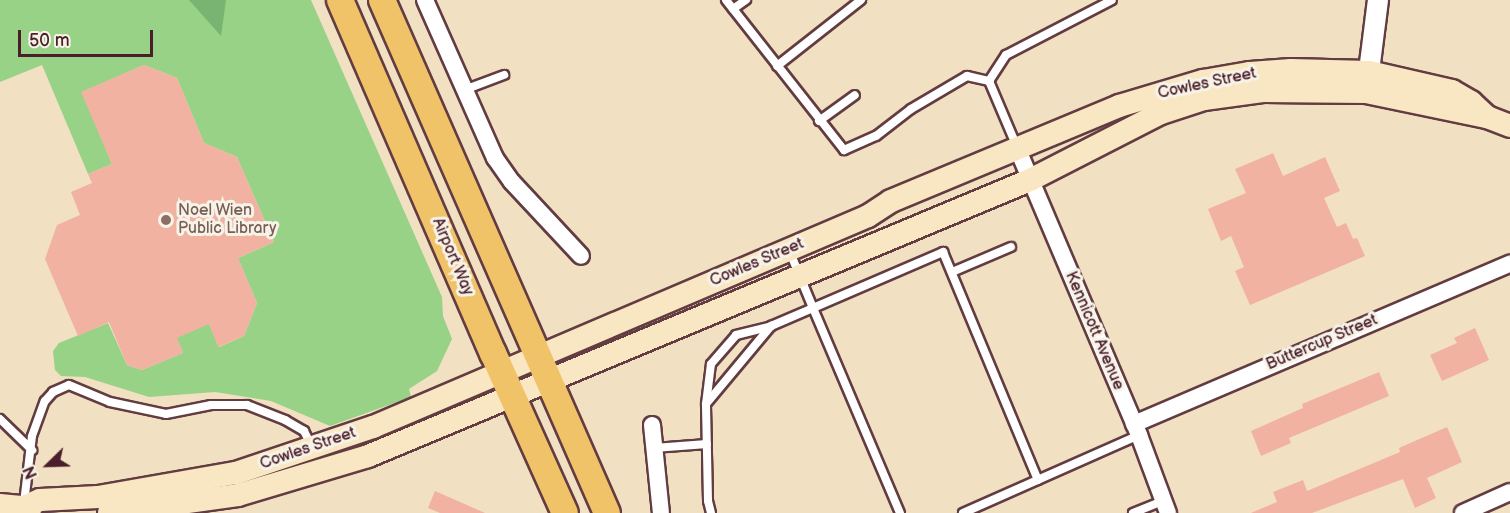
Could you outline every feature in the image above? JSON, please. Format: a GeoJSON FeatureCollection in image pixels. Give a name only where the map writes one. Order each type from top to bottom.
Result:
{"type":"FeatureCollection","features":[{"type":"Feature","properties":{"kind":"main road","name":"Airport Way"},"geometry":{"type":"LineString","coordinates":[[340,0],[501,372],[565,513]]}},
{"type":"Feature","properties":{"kind":"main road"},"geometry":{"type":"LineString","coordinates":[[382,0],[607,513]]}},
{"type":"Feature","properties":{"kind":"main road","name":"Cowles Street"},"geometry":{"type":"LineString","coordinates":[[17,509],[40,500],[98,497],[190,499],[236,473],[373,427],[868,216],[891,201],[1018,150],[1119,105],[1203,81],[1250,73],[1291,70],[1367,82]]}},
{"type":"Feature","properties":{"kind":"main road","name":"Cowles Street"},"geometry":{"type":"LineString","coordinates":[[109,513],[281,484],[368,456],[1030,180],[1161,113],[1204,99],[1367,82]]}},
{"type":"Feature","properties":{"kind":"main road"},"geometry":{"type":"LineString","coordinates":[[1367,82],[1487,117],[1510,126]]}},
{"type":"Feature","properties":{"kind":"street"},"geometry":{"type":"LineString","coordinates":[[425,0],[495,158],[512,182],[581,256]]}},
{"type":"Feature","properties":{"kind":"street"},"geometry":{"type":"LineString","coordinates":[[1367,82],[1378,0]]}},
{"type":"Feature","properties":{"kind":"street","name":"Kennicott Avenue"},"geometry":{"type":"LineString","coordinates":[[1018,150],[1137,430],[1165,507]]}},
{"type":"Feature","properties":{"kind":"street","name":"Buttercup Street"},"geometry":{"type":"LineString","coordinates":[[1137,430],[1510,264]]}},
{"type":"Feature","properties":{"kind":"street"},"geometry":{"type":"LineString","coordinates":[[652,425],[661,513]]}},
{"type":"Feature","properties":{"kind":"street"},"geometry":{"type":"LineString","coordinates":[[1463,513],[1510,492]]}},
{"type":"Feature","properties":{"kind":"lane"},"geometry":{"type":"LineString","coordinates":[[726,0],[844,150],[876,136],[911,109],[967,76],[989,81]]}},
{"type":"Feature","properties":{"kind":"lane"},"geometry":{"type":"LineString","coordinates":[[733,9],[746,0]]}},
{"type":"Feature","properties":{"kind":"lane"},"geometry":{"type":"LineString","coordinates":[[777,66],[861,0]]}},
{"type":"Feature","properties":{"kind":"lane"},"geometry":{"type":"LineString","coordinates":[[989,81],[1006,56],[1112,0]]}},
{"type":"Feature","properties":{"kind":"lane"},"geometry":{"type":"LineString","coordinates":[[464,90],[504,75]]}},
{"type":"Feature","properties":{"kind":"lane"},"geometry":{"type":"LineString","coordinates":[[989,81],[1018,150]]}},
{"type":"Feature","properties":{"kind":"lane"},"geometry":{"type":"LineString","coordinates":[[819,121],[855,94]]}},
{"type":"Feature","properties":{"kind":"lane"},"geometry":{"type":"LineString","coordinates":[[952,272],[1011,247]]}},
{"type":"Feature","properties":{"kind":"lane"},"geometry":{"type":"LineString","coordinates":[[789,250],[900,513]]}},
{"type":"Feature","properties":{"kind":"lane"},"geometry":{"type":"LineString","coordinates":[[711,513],[706,404],[711,364],[736,334],[771,326],[943,252],[1038,480]]}},
{"type":"Feature","properties":{"kind":"lane"},"geometry":{"type":"LineString","coordinates":[[706,404],[771,326]]}},
{"type":"Feature","properties":{"kind":"lane"},"geometry":{"type":"LineString","coordinates":[[17,509],[32,450],[32,436],[45,400],[53,392],[69,385],[110,402],[166,414],[211,405],[247,405],[285,420],[304,431],[312,447]]}},
{"type":"Feature","properties":{"kind":"lane"},"geometry":{"type":"LineString","coordinates":[[0,419],[32,450]]}},
{"type":"Feature","properties":{"kind":"lane"},"geometry":{"type":"LineString","coordinates":[[963,513],[1038,480],[1137,430]]}},
{"type":"Feature","properties":{"kind":"lane"},"geometry":{"type":"LineString","coordinates":[[653,448],[707,444]]}},
{"type":"Feature","properties":{"kind":"lane"},"geometry":{"type":"LineString","coordinates":[[1133,513],[1165,507]]}},
{"type":"Feature","properties":{"kind":"green space"},"geometry":{"type":"Polygon","coordinates":[[[0,0],[311,0],[442,297],[443,316],[452,339],[437,371],[409,389],[411,397],[330,426],[271,401],[215,392],[149,397],[85,377],[61,376],[55,370],[53,351],[59,343],[108,323],[127,365],[142,370],[183,353],[172,327],[209,324],[219,347],[244,336],[257,303],[238,258],[274,242],[237,157],[204,143],[177,78],[144,65],[82,92],[112,164],[88,174],[42,65],[0,82],[0,0]]]}},
{"type":"Feature","properties":{"kind":"green space"},"geometry":{"type":"Polygon","coordinates":[[[189,0],[226,0],[221,36],[189,0]]]}},
{"type":"Feature","properties":{"kind":"building","name":"Noel Wien Public Library"},"geometry":{"type":"Polygon","coordinates":[[[144,65],[177,78],[204,143],[237,157],[274,242],[238,258],[257,303],[244,336],[218,347],[209,324],[177,338],[183,353],[142,370],[127,365],[109,322],[78,336],[45,259],[57,225],[80,215],[71,192],[92,183],[88,174],[112,164],[81,92],[144,65]]]}},
{"type":"Feature","properties":{"kind":"building"},"geometry":{"type":"Polygon","coordinates":[[[1273,153],[1283,176],[1325,157],[1340,191],[1324,198],[1337,227],[1346,223],[1353,239],[1357,238],[1365,256],[1250,305],[1235,271],[1244,267],[1231,236],[1221,241],[1208,209],[1246,193],[1235,169],[1273,153]]]}},
{"type":"Feature","properties":{"kind":"building"},"geometry":{"type":"Polygon","coordinates":[[[1475,328],[1489,360],[1442,381],[1430,355],[1457,343],[1454,338],[1475,328]]]}},
{"type":"Feature","properties":{"kind":"building"},"geometry":{"type":"Polygon","coordinates":[[[1379,372],[1389,396],[1289,438],[1291,443],[1261,456],[1251,431],[1303,408],[1302,404],[1379,372]]]}},
{"type":"Feature","properties":{"kind":"building"},"geometry":{"type":"Polygon","coordinates":[[[1447,427],[1462,462],[1427,478],[1436,498],[1415,508],[1403,479],[1312,513],[1251,513],[1277,502],[1273,492],[1303,480],[1307,491],[1400,452],[1399,448],[1447,427]]]}},
{"type":"Feature","properties":{"kind":"building"},"geometry":{"type":"Polygon","coordinates":[[[435,491],[485,513],[440,513],[428,508],[435,491]]]}},
{"type":"Feature","properties":{"kind":"place","name":"Noel Wien Public Library"},"geometry":{"type":"Point","coordinates":[166,220]}}]}
